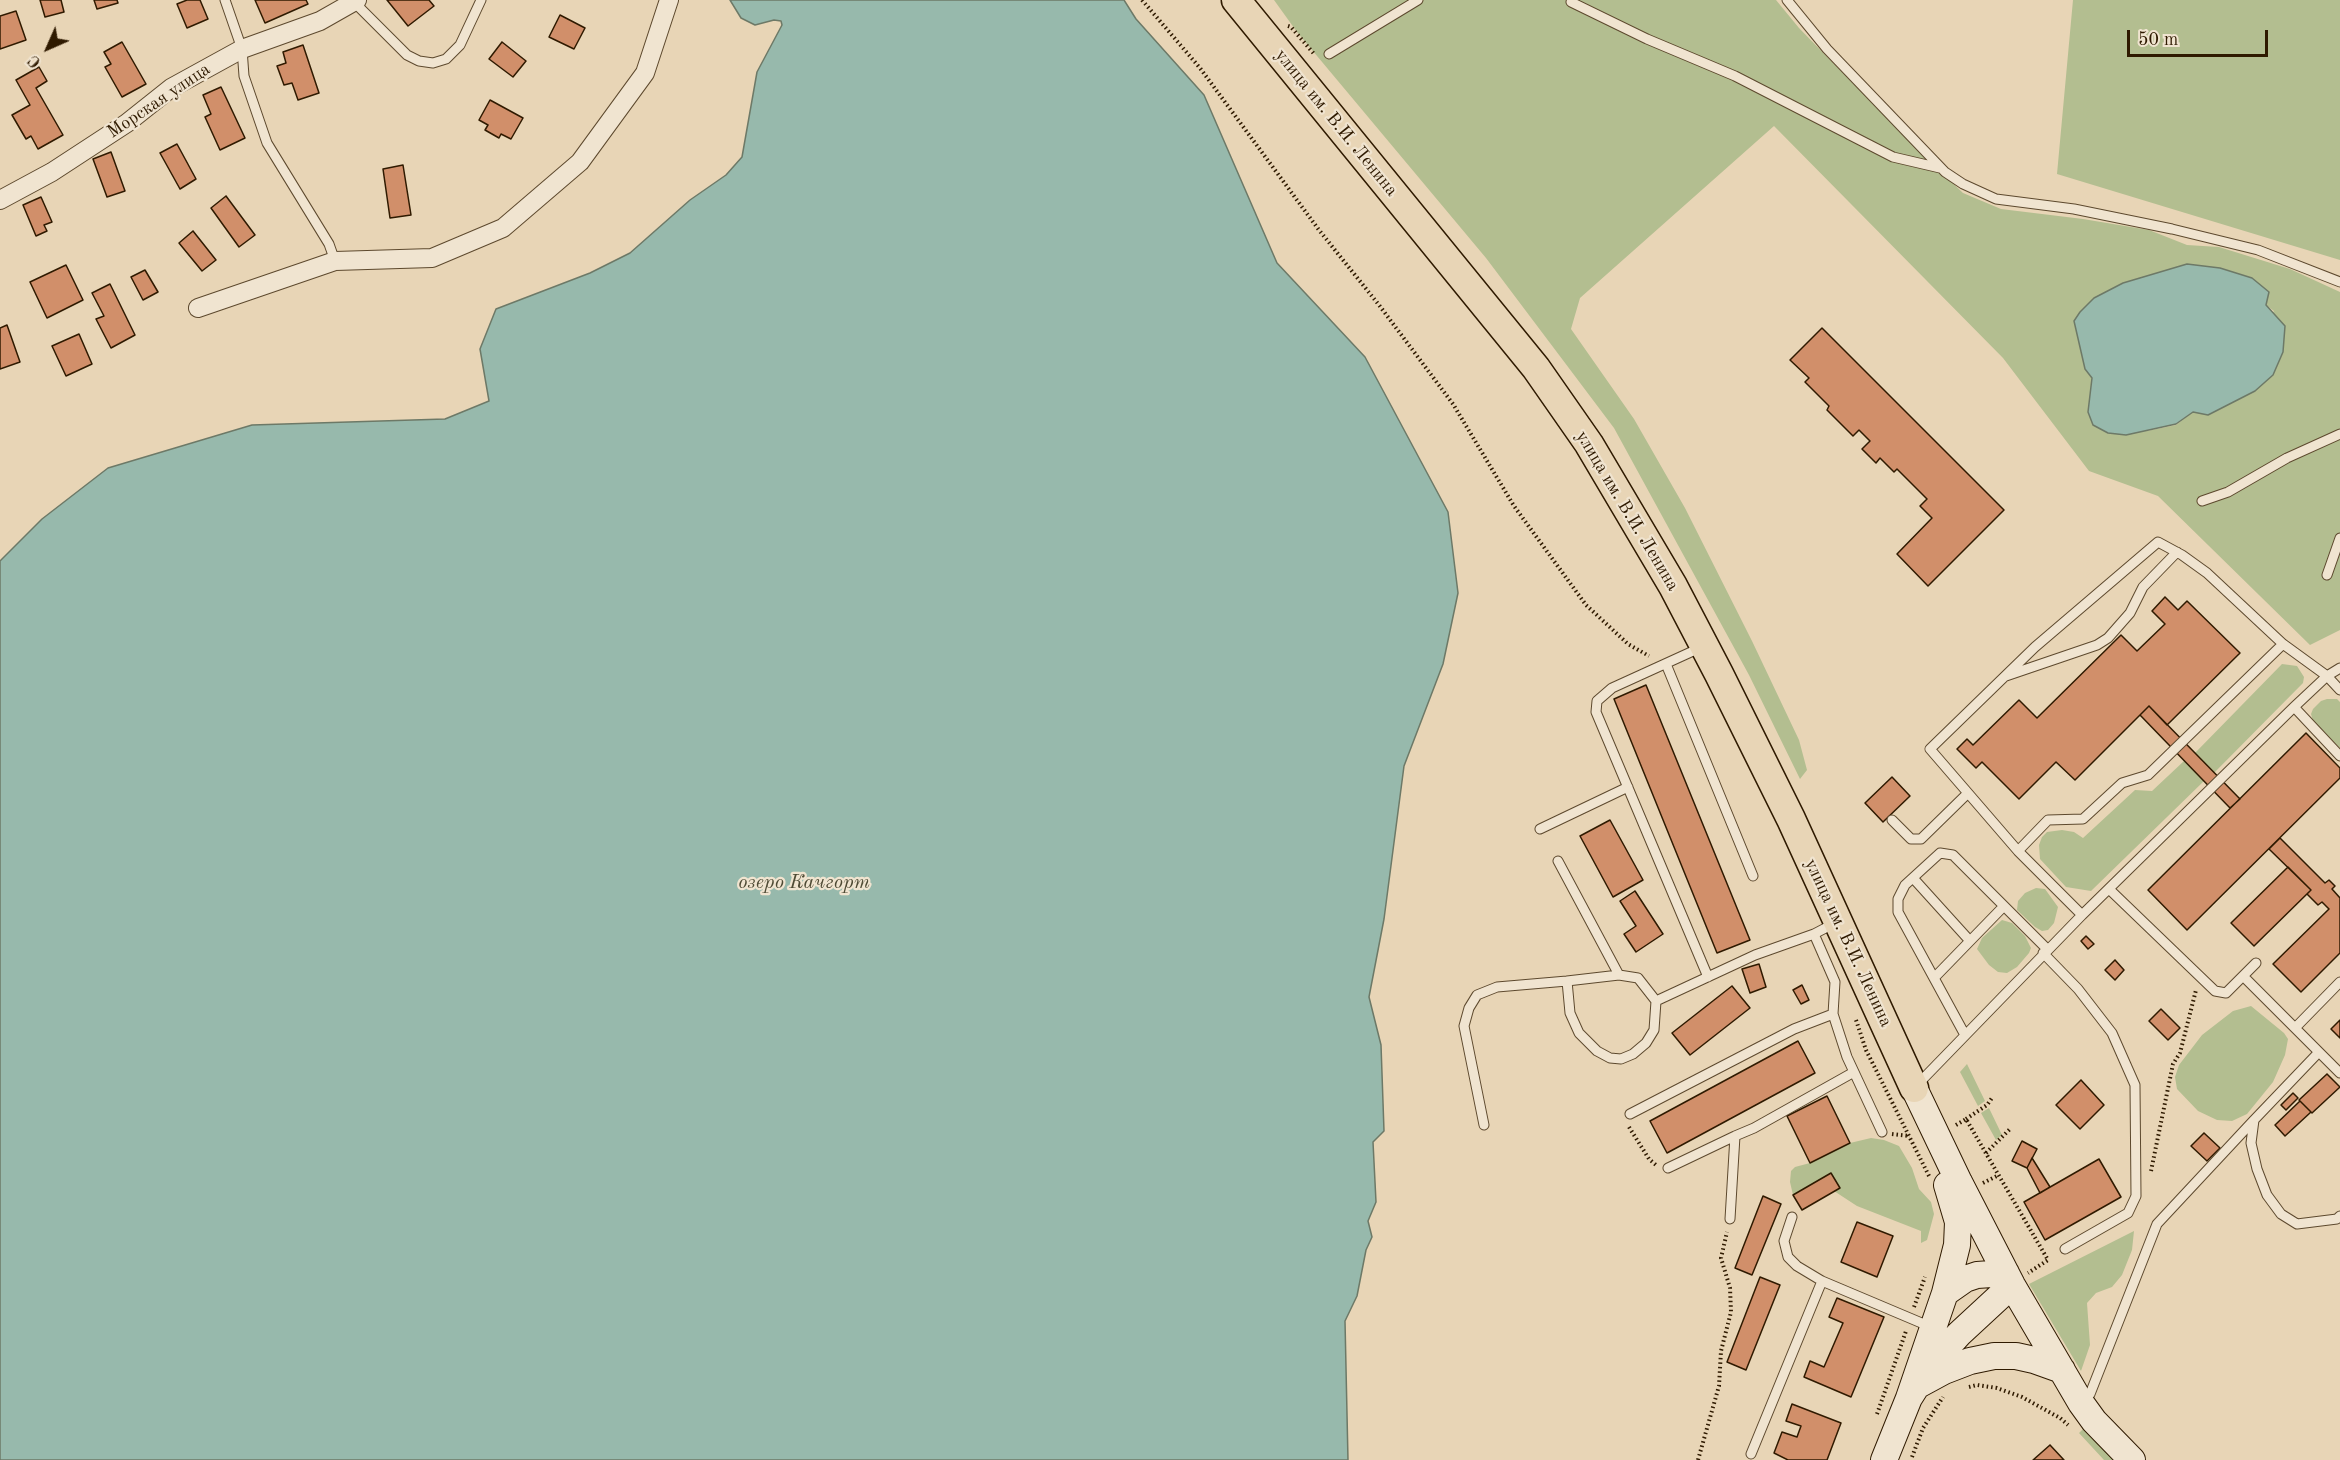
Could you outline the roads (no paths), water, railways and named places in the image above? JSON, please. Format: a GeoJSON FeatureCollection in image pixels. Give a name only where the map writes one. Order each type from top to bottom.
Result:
{"type":"FeatureCollection","features":[{"type":"Feature","properties":{"kind":"main road","name":"улица им. В.И. Ленина"},"geometry":{"type":"LineString","coordinates":[[1236,0],[1536,368],[1595,453],[1673,586],[1791,819],[1826,927],[1914,1088]]}},
{"type":"Feature","properties":{"kind":"main road"},"geometry":{"type":"LineString","coordinates":[[1914,1088],[1959,1187],[2014,1278],[2081,1403],[2094,1421],[2132,1460]]}},
{"type":"Feature","properties":{"kind":"main road"},"geometry":{"type":"LineString","coordinates":[[1914,1088],[1924,1123],[1956,1208],[1957,1245],[1945,1293]]}},
{"type":"Feature","properties":{"kind":"main road"},"geometry":{"type":"LineString","coordinates":[[1913,1392],[1922,1324],[1945,1293],[1965,1279],[1977,1275],[2014,1278]]}},
{"type":"Feature","properties":{"kind":"main road"},"geometry":{"type":"LineString","coordinates":[[1884,1460],[1913,1392],[1934,1360],[2014,1278]]}},
{"type":"Feature","properties":{"kind":"main road"},"geometry":{"type":"LineString","coordinates":[[1913,1392],[1944,1371],[1970,1361],[1994,1356],[2016,1356],[2062,1370]]}},
{"type":"Feature","properties":{"kind":"street"},"geometry":{"type":"LineString","coordinates":[[198,308],[335,261],[432,258],[503,228],[580,162],[645,73],[669,0]]}},
{"type":"Feature","properties":{"kind":"street","name":"Морская улица"},"geometry":{"type":"LineString","coordinates":[[0,200],[52,172],[127,123],[171,88],[242,48],[320,21],[356,1]]}},
{"type":"Feature","properties":{"kind":"lane"},"geometry":{"type":"LineString","coordinates":[[225,0],[242,48],[244,76],[267,143],[329,244],[335,261]]}},
{"type":"Feature","properties":{"kind":"lane"},"geometry":{"type":"LineString","coordinates":[[356,1],[407,55],[419,61],[433,63],[446,59],[460,45],[481,0]]}},
{"type":"Feature","properties":{"kind":"lane"},"geometry":{"type":"LineString","coordinates":[[1329,54],[1403,4],[1418,0]]}},
{"type":"Feature","properties":{"kind":"lane"},"geometry":{"type":"LineString","coordinates":[[1576,0],[1571,2],[1647,39],[1735,76],[1893,157],[1940,168]]}},
{"type":"Feature","properties":{"kind":"lane"},"geometry":{"type":"LineString","coordinates":[[1787,0],[1827,49],[1940,168],[1963,184],[1996,199],[2073,209],[2182,231],[2258,250],[2340,282]]}},
{"type":"Feature","properties":{"kind":"lane"},"geometry":{"type":"LineString","coordinates":[[2202,501],[2228,492],[2287,458],[2340,434]]}},
{"type":"Feature","properties":{"kind":"lane"},"geometry":{"type":"LineString","coordinates":[[2327,575],[2340,538]]}},
{"type":"Feature","properties":{"kind":"lane"},"geometry":{"type":"LineString","coordinates":[[2082,915],[2018,851],[1930,749],[2035,647],[2158,542],[2207,573],[2283,644],[2327,676],[2340,690]]}},
{"type":"Feature","properties":{"kind":"lane"},"geometry":{"type":"LineString","coordinates":[[2004,677],[2097,645],[2108,638],[2130,613],[2143,587],[2177,552]]}},
{"type":"Feature","properties":{"kind":"lane"},"geometry":{"type":"LineString","coordinates":[[2018,851],[2048,820],[2083,819],[2122,783],[2148,775],[2283,644]]}},
{"type":"Feature","properties":{"kind":"lane"},"geometry":{"type":"LineString","coordinates":[[1704,646],[1612,688],[1597,702],[1596,712],[1708,977]]}},
{"type":"Feature","properties":{"kind":"lane"},"geometry":{"type":"LineString","coordinates":[[1666,663],[1753,876]]}},
{"type":"Feature","properties":{"kind":"lane"},"geometry":{"type":"LineString","coordinates":[[1914,1088],[2045,951],[2294,707],[2327,676],[2340,668]]}},
{"type":"Feature","properties":{"kind":"lane"},"geometry":{"type":"LineString","coordinates":[[2294,707],[2340,756]]}},
{"type":"Feature","properties":{"kind":"lane"},"geometry":{"type":"LineString","coordinates":[[1540,829],[1628,788]]}},
{"type":"Feature","properties":{"kind":"lane"},"geometry":{"type":"LineString","coordinates":[[1892,820],[1911,839],[1920,839],[1968,793]]}},
{"type":"Feature","properties":{"kind":"lane"},"geometry":{"type":"LineString","coordinates":[[1965,1035],[1898,912],[1898,899],[1905,885],[1940,853],[1953,855],[2004,906],[2078,989],[2112,1033],[2135,1085],[2136,1196],[2128,1213],[2065,1250]]}},
{"type":"Feature","properties":{"kind":"lane"},"geometry":{"type":"LineString","coordinates":[[1558,861],[1619,975]]}},
{"type":"Feature","properties":{"kind":"lane"},"geometry":{"type":"LineString","coordinates":[[1913,878],[1970,941]]}},
{"type":"Feature","properties":{"kind":"lane"},"geometry":{"type":"LineString","coordinates":[[2109,889],[2215,991],[2226,993],[2256,963]]}},
{"type":"Feature","properties":{"kind":"lane"},"geometry":{"type":"LineString","coordinates":[[1934,978],[2004,906]]}},
{"type":"Feature","properties":{"kind":"lane"},"geometry":{"type":"LineString","coordinates":[[1656,1001],[1755,955],[1826,927],[1835,982],[1833,1014],[1847,1057],[1882,1132]]}},
{"type":"Feature","properties":{"kind":"lane"},"geometry":{"type":"LineString","coordinates":[[1484,1125],[1464,1026],[1469,1008],[1477,995],[1497,987],[1619,975],[1638,978],[1656,1001],[1654,1030],[1646,1043],[1633,1054],[1622,1059],[1610,1058],[1597,1051],[1580,1033],[1570,1014],[1567,981]]}},
{"type":"Feature","properties":{"kind":"lane"},"geometry":{"type":"LineString","coordinates":[[2243,976],[2340,1073]]}},
{"type":"Feature","properties":{"kind":"lane"},"geometry":{"type":"LineString","coordinates":[[2295,1028],[2340,982]]}},
{"type":"Feature","properties":{"kind":"lane"},"geometry":{"type":"LineString","coordinates":[[1630,1113],[1794,1029],[1833,1014]]}},
{"type":"Feature","properties":{"kind":"lane"},"geometry":{"type":"LineString","coordinates":[[2081,1403],[2090,1394],[2157,1224],[2319,1052]]}},
{"type":"Feature","properties":{"kind":"lane"},"geometry":{"type":"LineString","coordinates":[[1668,1168],[1754,1128],[1854,1072]]}},
{"type":"Feature","properties":{"kind":"lane"},"geometry":{"type":"LineString","coordinates":[[2254,1120],[2251,1143],[2257,1169],[2267,1195],[2282,1214],[2296,1224],[2340,1216]]}},
{"type":"Feature","properties":{"kind":"lane"},"geometry":{"type":"LineString","coordinates":[[1730,1219],[1735,1136]]}},
{"type":"Feature","properties":{"kind":"lane"},"geometry":{"type":"LineString","coordinates":[[1792,1217],[1784,1241],[1788,1257],[1797,1266],[1822,1281],[1922,1324]]}},
{"type":"Feature","properties":{"kind":"lane"},"geometry":{"type":"LineString","coordinates":[[1751,1454],[1822,1281]]}},
{"type":"Feature","properties":{"kind":"water","name":"озеро Качгорт"},"geometry":{"type":"Polygon","coordinates":[[[730,0],[1124,0],[1136,19],[1204,95],[1277,263],[1365,357],[1448,512],[1458,593],[1443,664],[1404,766],[1384,919],[1369,997],[1381,1045],[1384,1131],[1373,1142],[1376,1202],[1368,1221],[1372,1237],[1366,1250],[1357,1296],[1345,1321],[1348,1460],[0,1460],[0,561],[42,519],[108,468],[252,425],[445,419],[489,401],[480,349],[496,309],[590,273],[630,253],[690,200],[726,175],[742,157],[757,72],[782,25],[781,21],[774,20],[755,25],[741,18],[730,0]]]}},
{"type":"Feature","properties":{"kind":"water"},"geometry":{"type":"Polygon","coordinates":[[[2187,264],[2220,268],[2252,278],[2269,292],[2266,305],[2285,326],[2283,352],[2273,375],[2255,391],[2208,415],[2193,412],[2176,424],[2126,435],[2108,433],[2093,425],[2088,412],[2092,378],[2085,369],[2074,321],[2094,298],[2123,283],[2187,264]]]}}]}
